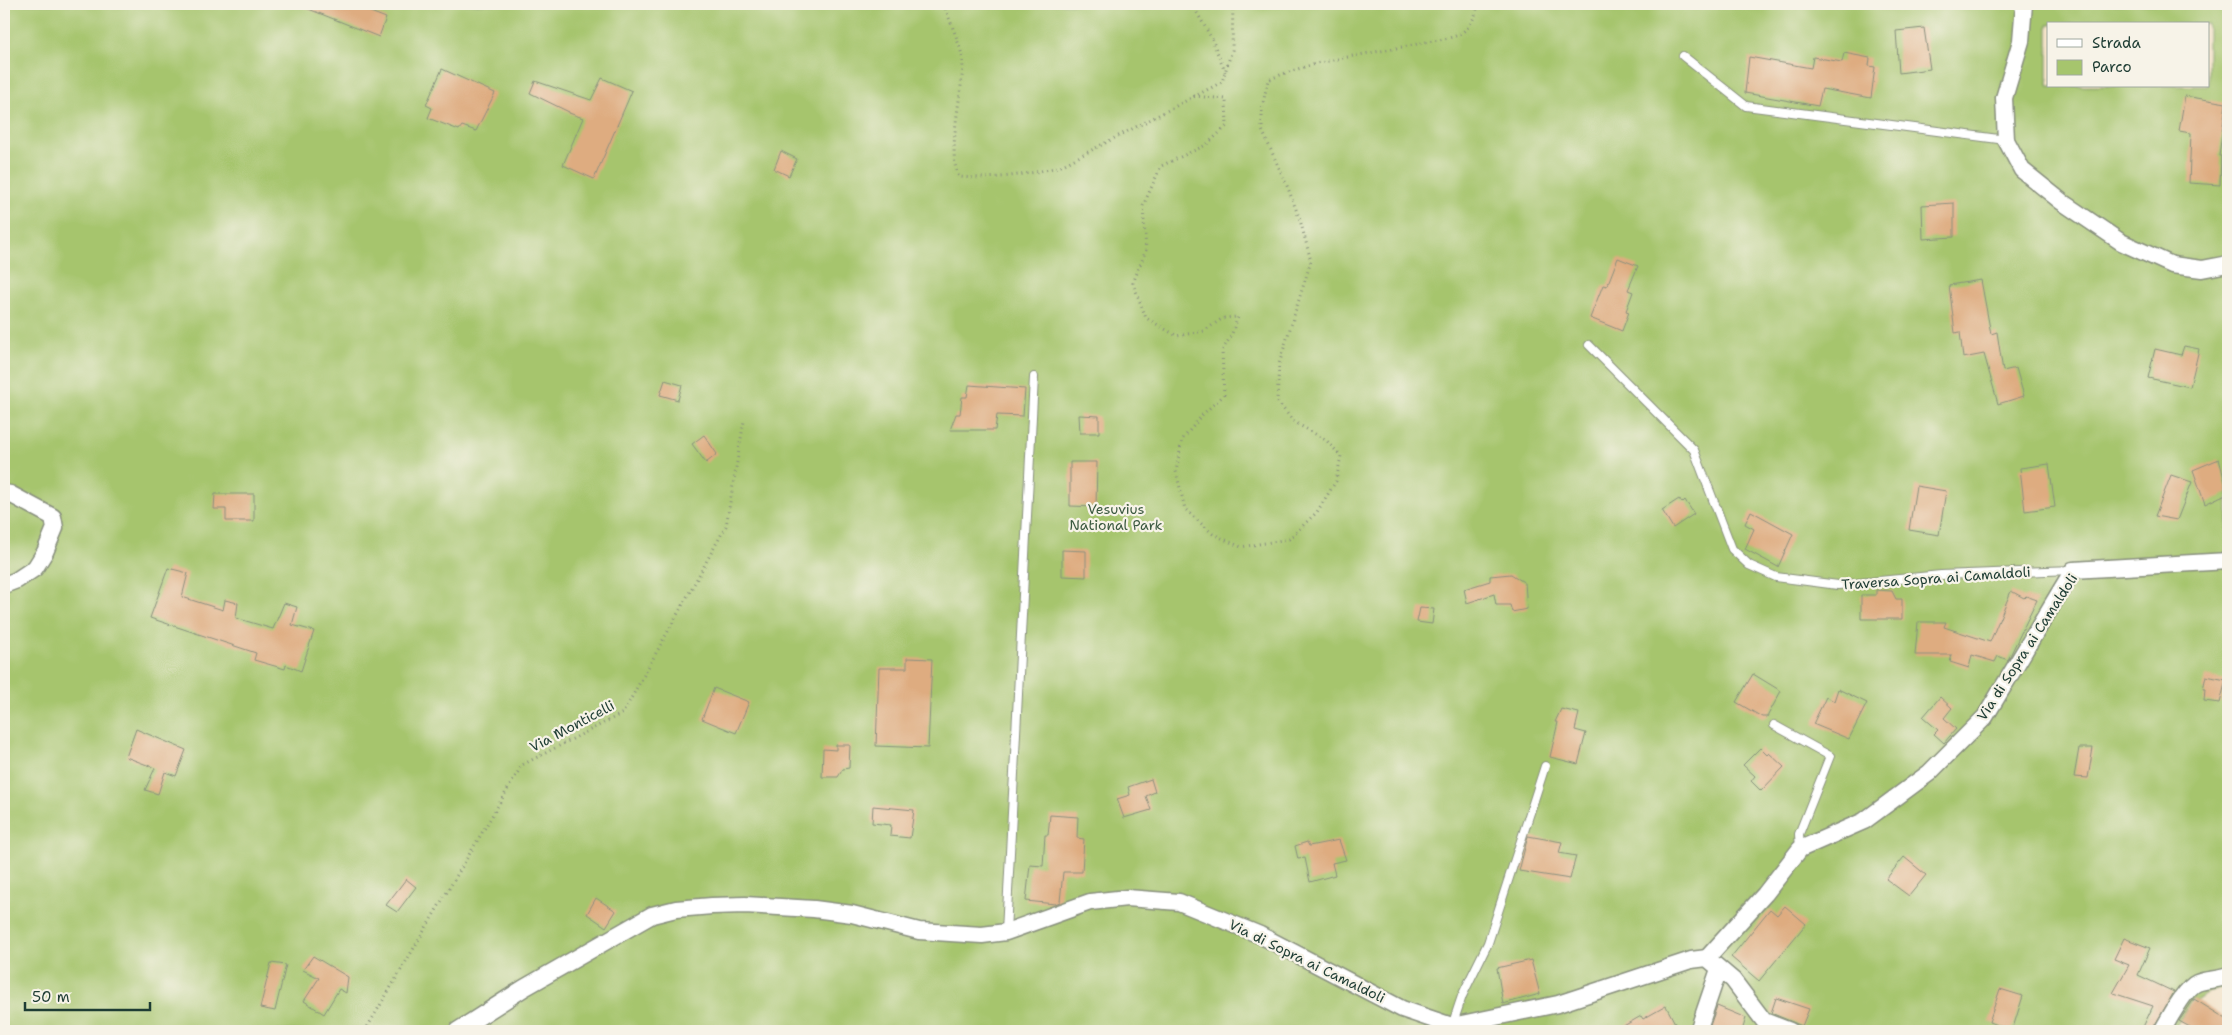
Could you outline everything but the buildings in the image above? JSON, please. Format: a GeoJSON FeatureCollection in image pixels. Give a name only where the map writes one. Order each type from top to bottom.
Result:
{"type":"FeatureCollection","features":[{"type":"Feature","properties":{"kind":"street"},"geometry":{"type":"LineString","coordinates":[[2024,4],[2021,41],[2004,98],[2006,140],[2022,170],[2062,202],[2121,242],[2172,264],[2202,268],[2228,264]]}},
{"type":"Feature","properties":{"kind":"street"},"geometry":{"type":"LineString","coordinates":[[4,493],[10,494],[53,518],[55,528],[45,552],[35,568],[17,580],[4,584]]}},
{"type":"Feature","properties":{"kind":"street","name":"Via di Sopra ai Camaldoli"},"geometry":{"type":"LineString","coordinates":[[1707,958],[1765,894],[1800,850],[1864,821],[1929,772],[1985,717],[2073,570],[2228,561]]}},
{"type":"Feature","properties":{"kind":"street","name":"Via di Sopra ai Camaldoli"},"geometry":{"type":"LineString","coordinates":[[457,1031],[524,988],[623,930],[652,915],[676,909],[745,905],[814,909],[852,914],[918,931],[982,935],[1006,932],[1090,902],[1127,898],[1179,902],[1260,935],[1402,1009],[1452,1026]]}},
{"type":"Feature","properties":{"kind":"street"},"geometry":{"type":"LineString","coordinates":[[1452,1026],[1558,1004],[1691,960],[1707,958],[1733,980],[1764,1021],[1790,1031]]}},
{"type":"Feature","properties":{"kind":"street"},"geometry":{"type":"LineString","coordinates":[[1698,1031],[1720,969]]}},
{"type":"Feature","properties":{"kind":"street"},"geometry":{"type":"LineString","coordinates":[[2162,1031],[2176,1006],[2196,983],[2228,976]]}},
{"type":"Feature","properties":{"kind":"lane"},"geometry":{"type":"LineString","coordinates":[[1683,56],[1746,106],[2006,140]]}},
{"type":"Feature","properties":{"kind":"lane","name":"Traversa Sopra ai Camaldoli"},"geometry":{"type":"LineString","coordinates":[[1589,345],[1694,450],[1732,549],[1749,565],[1776,577],[1838,585],[1941,576],[2073,570]]}},
{"type":"Feature","properties":{"kind":"lane"},"geometry":{"type":"LineString","coordinates":[[1006,932],[1034,377]]}},
{"type":"Feature","properties":{"kind":"lane"},"geometry":{"type":"LineString","coordinates":[[1774,725],[1830,756],[1799,834],[1800,850]]}},
{"type":"Feature","properties":{"kind":"lane"},"geometry":{"type":"LineString","coordinates":[[1452,1026],[1462,996],[1488,943],[1545,766]]}},
{"type":"Feature","properties":{"kind":"path"},"geometry":{"type":"LineString","coordinates":[[457,4],[466,4]]}},
{"type":"Feature","properties":{"kind":"path"},"geometry":{"type":"LineString","coordinates":[[944,4],[964,60],[957,119],[954,168],[959,177],[976,178],[1037,173],[1061,166],[1172,110],[1222,82],[1232,50],[1233,4]]}},
{"type":"Feature","properties":{"kind":"path"},"geometry":{"type":"LineString","coordinates":[[1192,4],[1212,39],[1225,73]]}},
{"type":"Feature","properties":{"kind":"path"},"geometry":{"type":"LineString","coordinates":[[1194,96],[1226,99],[1227,126],[1206,145],[1161,166],[1143,206],[1146,250],[1133,284],[1146,318],[1177,336],[1204,331],[1223,318],[1238,317],[1232,336],[1222,351],[1224,395],[1203,414],[1182,440],[1176,471],[1185,509],[1213,534],[1241,547],[1289,539],[1317,512],[1336,481],[1341,456],[1326,440],[1294,422],[1277,402],[1279,364],[1311,261],[1300,220],[1262,130],[1262,108],[1268,80],[1294,68],[1331,59],[1375,52],[1459,34],[1475,18],[1478,4]]}},
{"type":"Feature","properties":{"kind":"path","name":"Via Monticelli"},"geometry":{"type":"LineString","coordinates":[[366,1031],[522,765],[623,713],[726,526],[744,420]]}},
{"type":"Feature","properties":{"kind":"green space","name":"Vesuvius National Park"},"geometry":{"type":"Polygon","coordinates":[[[4,4],[2228,4],[2228,985],[2209,992],[2196,1001],[2192,999],[2173,1031],[4,1031],[4,4]]]}}]}
